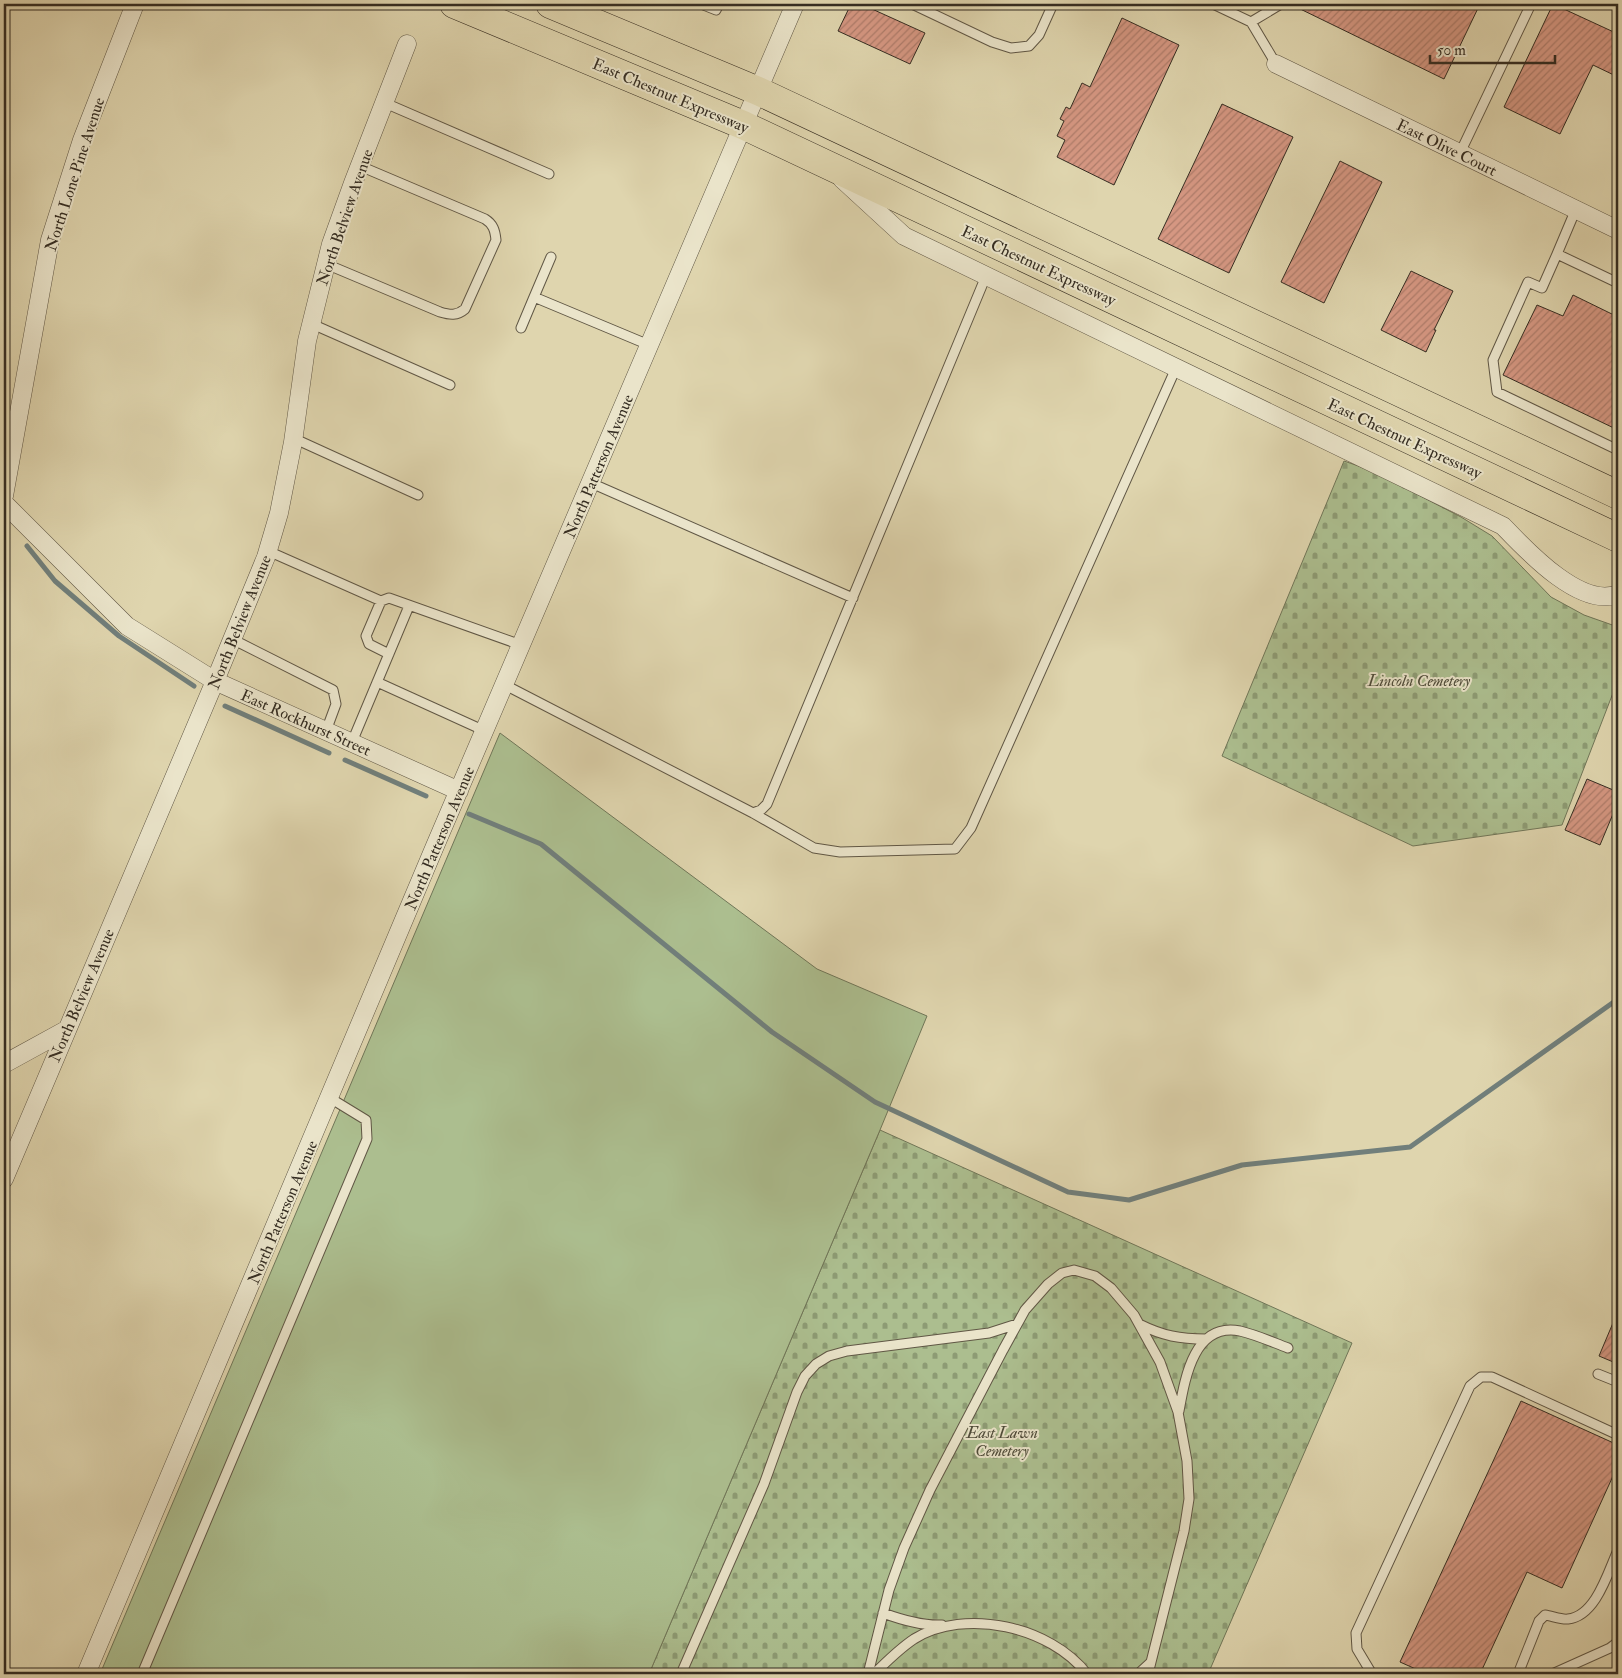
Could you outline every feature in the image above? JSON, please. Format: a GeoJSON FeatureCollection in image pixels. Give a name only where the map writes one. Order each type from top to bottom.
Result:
{"type":"FeatureCollection","features":[{"type":"Feature","properties":{"kind":"main road","name":"East Chestnut Expressway"},"geometry":{"type":"LineString","coordinates":[[454,4],[743,125],[1618,538]]}},
{"type":"Feature","properties":{"kind":"main road"},"geometry":{"type":"LineString","coordinates":[[550,4],[758,91],[1618,495]]}},
{"type":"Feature","properties":{"kind":"street","name":"North Lone Pine Avenue"},"geometry":{"type":"LineString","coordinates":[[4,496],[50,240],[82,140],[135,4]]}},
{"type":"Feature","properties":{"kind":"street","name":"North Patterson Avenue"},"geometry":{"type":"LineString","coordinates":[[86,1674],[459,791],[795,4]]}},
{"type":"Feature","properties":{"kind":"street","name":"North Belview Avenue"},"geometry":{"type":"LineString","coordinates":[[4,1179],[216,681],[268,551],[279,514],[308,341],[331,244],[407,44]]}},
{"type":"Feature","properties":{"kind":"street","name":"East Olive Court"},"geometry":{"type":"LineString","coordinates":[[1276,64],[1618,230]]}},
{"type":"Feature","properties":{"kind":"street"},"geometry":{"type":"LineString","coordinates":[[827,166],[904,236],[1503,526],[1540,564],[1579,590],[1608,598],[1618,594]]}},
{"type":"Feature","properties":{"kind":"street","name":"East Rockhurst Street"},"geometry":{"type":"LineString","coordinates":[[4,503],[127,626],[216,681],[459,791]]}},
{"type":"Feature","properties":{"kind":"street"},"geometry":{"type":"LineString","coordinates":[[4,1064],[66,1030]]}},
{"type":"Feature","properties":{"kind":"lane"},"geometry":{"type":"LineString","coordinates":[[701,4],[716,10],[719,4]]}},
{"type":"Feature","properties":{"kind":"lane"},"geometry":{"type":"LineString","coordinates":[[912,4],[992,42],[1011,48],[1029,46],[1039,35],[1053,4]]}},
{"type":"Feature","properties":{"kind":"lane"},"geometry":{"type":"LineString","coordinates":[[1213,4],[1251,22],[1276,64]]}},
{"type":"Feature","properties":{"kind":"lane"},"geometry":{"type":"LineString","coordinates":[[1251,22],[1281,4]]}},
{"type":"Feature","properties":{"kind":"lane"},"geometry":{"type":"LineString","coordinates":[[1460,153],[1531,4]]}},
{"type":"Feature","properties":{"kind":"lane"},"geometry":{"type":"LineString","coordinates":[[384,103],[549,174]]}},
{"type":"Feature","properties":{"kind":"lane"},"geometry":{"type":"LineString","coordinates":[[326,264],[440,312],[451,315],[459,314],[465,309],[496,240],[496,230],[485,219],[360,166]]}},
{"type":"Feature","properties":{"kind":"lane"},"geometry":{"type":"LineString","coordinates":[[1576,209],[1542,288],[1528,282],[1493,360],[1497,392],[1618,450]]}},
{"type":"Feature","properties":{"kind":"lane"},"geometry":{"type":"LineString","coordinates":[[1557,254],[1618,283]]}},
{"type":"Feature","properties":{"kind":"lane"},"geometry":{"type":"LineString","coordinates":[[521,328],[551,257]]}},
{"type":"Feature","properties":{"kind":"lane"},"geometry":{"type":"LineString","coordinates":[[753,813],[761,810],[767,804],[986,276]]}},
{"type":"Feature","properties":{"kind":"lane"},"geometry":{"type":"LineString","coordinates":[[534,297],[649,345]]}},
{"type":"Feature","properties":{"kind":"lane"},"geometry":{"type":"LineString","coordinates":[[312,324],[450,384]]}},
{"type":"Feature","properties":{"kind":"lane"},"geometry":{"type":"LineString","coordinates":[[505,685],[753,813],[814,848],[840,852],[955,849],[971,828],[1176,368]]}},
{"type":"Feature","properties":{"kind":"lane"},"geometry":{"type":"LineString","coordinates":[[293,438],[418,494]]}},
{"type":"Feature","properties":{"kind":"lane"},"geometry":{"type":"LineString","coordinates":[[591,483],[852,598]]}},
{"type":"Feature","properties":{"kind":"lane"},"geometry":{"type":"LineString","coordinates":[[268,551],[381,601],[389,598],[521,645]]}},
{"type":"Feature","properties":{"kind":"lane"},"geometry":{"type":"LineString","coordinates":[[381,601],[366,636],[369,644],[389,654]]}},
{"type":"Feature","properties":{"kind":"lane"},"geometry":{"type":"LineString","coordinates":[[352,742],[409,606]]}},
{"type":"Feature","properties":{"kind":"lane"},"geometry":{"type":"LineString","coordinates":[[232,640],[333,690],[336,704],[326,731]]}},
{"type":"Feature","properties":{"kind":"lane"},"geometry":{"type":"LineString","coordinates":[[377,682],[485,731]]}},
{"type":"Feature","properties":{"kind":"lane"},"geometry":{"type":"LineString","coordinates":[[142,1674],[367,1139],[366,1120],[330,1098]]}},
{"type":"Feature","properties":{"kind":"lane"},"geometry":{"type":"LineString","coordinates":[[868,1674],[904,1548],[930,1490],[1025,1310],[1048,1284],[1062,1273],[1074,1270],[1095,1276],[1110,1288],[1134,1315],[1160,1362],[1178,1412],[1187,1461],[1189,1499],[1184,1531],[1148,1674]]}},
{"type":"Feature","properties":{"kind":"lane"},"geometry":{"type":"LineString","coordinates":[[681,1674],[764,1484],[797,1392],[806,1376],[816,1364],[829,1356],[847,1351],[989,1333],[1017,1324]]}},
{"type":"Feature","properties":{"kind":"lane"},"geometry":{"type":"LineString","coordinates":[[1139,1324],[1157,1333],[1180,1339],[1206,1339],[1222,1332],[1238,1331],[1258,1336],[1288,1348]]}},
{"type":"Feature","properties":{"kind":"lane"},"geometry":{"type":"LineString","coordinates":[[1178,1412],[1188,1369],[1196,1350],[1206,1339]]}},
{"type":"Feature","properties":{"kind":"lane"},"geometry":{"type":"LineString","coordinates":[[1598,1374],[1618,1382]]}},
{"type":"Feature","properties":{"kind":"lane"},"geometry":{"type":"LineString","coordinates":[[1372,1674],[1357,1649],[1356,1632],[1470,1386],[1481,1377],[1492,1377],[1618,1435]]}},
{"type":"Feature","properties":{"kind":"lane"},"geometry":{"type":"LineString","coordinates":[[1518,1674],[1539,1621],[1545,1615],[1567,1620],[1580,1616],[1591,1606],[1618,1550]]}},
{"type":"Feature","properties":{"kind":"lane"},"geometry":{"type":"LineString","coordinates":[[884,1613],[897,1618],[932,1625],[1009,1627],[1032,1634],[1050,1643],[1068,1656],[1087,1674]]}},
{"type":"Feature","properties":{"kind":"lane"},"geometry":{"type":"LineString","coordinates":[[874,1674],[890,1658],[915,1639],[936,1630],[958,1625]]}},
{"type":"Feature","properties":{"kind":"lane"},"geometry":{"type":"LineString","coordinates":[[1552,1674],[1610,1648],[1618,1642]]}},
{"type":"Feature","properties":{"kind":"lane"},"geometry":{"type":"LineString","coordinates":[[1138,1674],[1151,1662]]}},
{"type":"Feature","properties":{"kind":"green space","name":"Lincoln Cemetery"},"geometry":{"type":"Polygon","coordinates":[[[1344,461],[1370,470],[1461,517],[1492,536],[1551,597],[1584,615],[1618,627],[1618,680],[1562,825],[1413,846],[1222,756],[1344,461]]]}},
{"type":"Feature","properties":{"kind":"green space"},"geometry":{"type":"Polygon","coordinates":[[[500,733],[817,969],[927,1016],[649,1674],[100,1674],[500,733]]]}},
{"type":"Feature","properties":{"kind":"green space","name":"East Lawn Cemetery"},"geometry":{"type":"Polygon","coordinates":[[[880,1130],[1352,1343],[1208,1674],[649,1674],[880,1130]]]}},
{"type":"Feature","properties":{"kind":"building"},"geometry":{"type":"Polygon","coordinates":[[[851,4],[861,4],[925,33],[910,64],[838,31],[851,4]]]}},
{"type":"Feature","properties":{"kind":"building"},"geometry":{"type":"Polygon","coordinates":[[[1290,4],[1480,4],[1444,79],[1290,4]]]}},
{"type":"Feature","properties":{"kind":"building"},"geometry":{"type":"Polygon","coordinates":[[[1553,4],[1618,34],[1618,77],[1593,65],[1560,134],[1504,107],[1553,4]]]}},
{"type":"Feature","properties":{"kind":"building"},"geometry":{"type":"Polygon","coordinates":[[[1122,18],[1179,45],[1114,185],[1057,157],[1065,140],[1057,136],[1064,121],[1060,119],[1066,107],[1070,109],[1082,83],[1090,87],[1122,18]]]}},
{"type":"Feature","properties":{"kind":"building"},"geometry":{"type":"Polygon","coordinates":[[[1222,104],[1293,137],[1229,273],[1158,239],[1222,104]]]}},
{"type":"Feature","properties":{"kind":"building"},"geometry":{"type":"Polygon","coordinates":[[[1340,161],[1382,182],[1324,303],[1281,282],[1340,161]]]}},
{"type":"Feature","properties":{"kind":"building"},"geometry":{"type":"Polygon","coordinates":[[[1411,271],[1453,291],[1434,330],[1436,330],[1426,352],[1381,330],[1411,271]]]}},
{"type":"Feature","properties":{"kind":"building"},"geometry":{"type":"Polygon","coordinates":[[[1573,295],[1618,317],[1618,430],[1503,375],[1537,305],[1563,316],[1573,295]]]}},
{"type":"Feature","properties":{"kind":"building"},"geometry":{"type":"Polygon","coordinates":[[[1587,779],[1618,792],[1618,802],[1600,845],[1565,830],[1587,779]]]}},
{"type":"Feature","properties":{"kind":"building"},"geometry":{"type":"Polygon","coordinates":[[[1618,1311],[1618,1364],[1599,1356],[1618,1311]]]}},
{"type":"Feature","properties":{"kind":"building"},"geometry":{"type":"Polygon","coordinates":[[[1521,1401],[1618,1445],[1618,1465],[1562,1588],[1527,1572],[1480,1674],[1427,1674],[1400,1662],[1521,1401]]]}},
{"type":"Feature","properties":{"kind":"waterway"},"geometry":{"type":"LineString","coordinates":[[27,546],[55,581],[119,636],[194,686]]}},
{"type":"Feature","properties":{"kind":"waterway"},"geometry":{"type":"LineString","coordinates":[[225,706],[329,753]]}},
{"type":"Feature","properties":{"kind":"waterway"},"geometry":{"type":"LineString","coordinates":[[345,760],[426,796]]}},
{"type":"Feature","properties":{"kind":"waterway"},"geometry":{"type":"LineString","coordinates":[[469,814],[541,844],[772,1032],[875,1102],[1068,1192],[1129,1200],[1242,1165],[1410,1147],[1618,999]]}}]}
